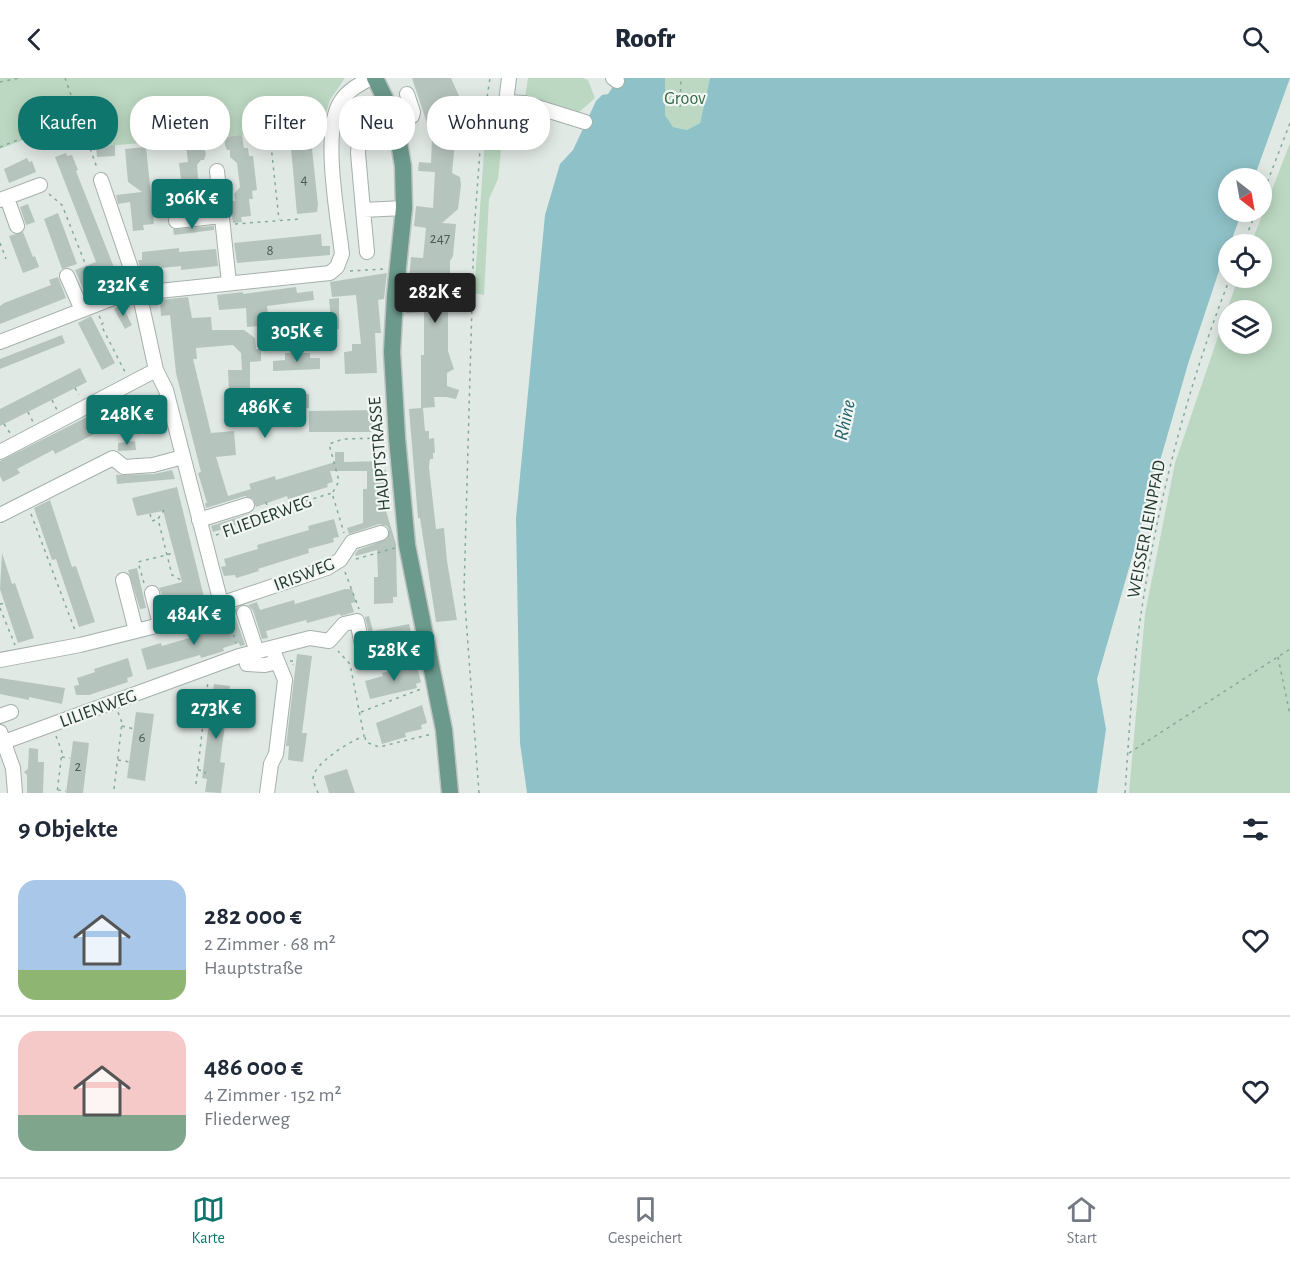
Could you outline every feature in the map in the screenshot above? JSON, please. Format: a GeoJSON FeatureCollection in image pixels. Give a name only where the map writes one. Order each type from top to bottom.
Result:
{"type":"FeatureCollection","features":[{"type":"Feature","properties":{"kind":"main road","name":"HAUPTSTRASSE"},"geometry":{"type":"LineString","coordinates":[[373,78],[382,96]]}},
{"type":"Feature","properties":{"kind":"main road","name":"HAUPTSTRASSE"},"geometry":{"type":"LineString","coordinates":[[400,150],[404,208],[392,352],[397,438],[408,545],[444,730],[450,793]]}},
{"type":"Feature","properties":{"kind":"street"},"geometry":{"type":"LineString","coordinates":[[0,342],[121,295],[330,273],[337,267],[342,254],[332,153],[332,124],[346,95],[373,78]]}},
{"type":"Feature","properties":{"kind":"street"},"geometry":{"type":"LineString","coordinates":[[508,78],[506,102],[524,103],[585,122]]}},
{"type":"Feature","properties":{"kind":"street"},"geometry":{"type":"LineString","coordinates":[[358,150],[367,252]]}},
{"type":"Feature","properties":{"kind":"street"},"geometry":{"type":"LineString","coordinates":[[217,171],[229,283]]}},
{"type":"Feature","properties":{"kind":"street","name":"FLIEDERWEG"},"geometry":{"type":"LineString","coordinates":[[101,180],[139,292],[156,370],[166,390],[222,602]]}},
{"type":"Feature","properties":{"kind":"street"},"geometry":{"type":"LineString","coordinates":[[17,226],[3,199],[40,185]]}},
{"type":"Feature","properties":{"kind":"street"},"geometry":{"type":"LineString","coordinates":[[363,210],[404,208]]}},
{"type":"Feature","properties":{"kind":"street"},"geometry":{"type":"LineString","coordinates":[[176,221],[222,220]]}},
{"type":"Feature","properties":{"kind":"street"},"geometry":{"type":"LineString","coordinates":[[68,276],[92,306]]}},
{"type":"Feature","properties":{"kind":"street"},"geometry":{"type":"LineString","coordinates":[[0,453],[156,370]]}},
{"type":"Feature","properties":{"kind":"street"},"geometry":{"type":"LineString","coordinates":[[0,515],[112,458],[124,467],[153,465],[183,457]]}},
{"type":"Feature","properties":{"kind":"street"},"geometry":{"type":"LineString","coordinates":[[199,520],[247,506]]}},
{"type":"Feature","properties":{"kind":"street"},"geometry":{"type":"LineString","coordinates":[[340,560],[352,542],[381,533]]}},
{"type":"Feature","properties":{"kind":"street","name":"IRISWEG"},"geometry":{"type":"LineString","coordinates":[[0,660],[80,645],[160,624],[327,568],[340,560]]}},
{"type":"Feature","properties":{"kind":"street"},"geometry":{"type":"LineString","coordinates":[[123,580],[136,631]]}},
{"type":"Feature","properties":{"kind":"street"},"geometry":{"type":"LineString","coordinates":[[152,593],[160,624]]}},
{"type":"Feature","properties":{"kind":"street"},"geometry":{"type":"LineString","coordinates":[[244,613],[247,663],[265,665],[274,655],[310,638],[329,641],[344,624],[357,621],[363,659]]}},
{"type":"Feature","properties":{"kind":"street","name":"LILIENWEG"},"geometry":{"type":"LineString","coordinates":[[2,737],[51,725],[247,654]]}},
{"type":"Feature","properties":{"kind":"street"},"geometry":{"type":"LineString","coordinates":[[267,793],[271,764],[276,754],[285,685],[274,655]]}},
{"type":"Feature","properties":{"kind":"street"},"geometry":{"type":"LineString","coordinates":[[2,737],[13,768],[15,793]]}},
{"type":"Feature","properties":{"kind":"path"},"geometry":{"type":"LineString","coordinates":[[0,82],[19,78]]}},
{"type":"Feature","properties":{"kind":"path"},"geometry":{"type":"LineString","coordinates":[[65,78],[71,96]]}},
{"type":"Feature","properties":{"kind":"path"},"geometry":{"type":"LineString","coordinates":[[479,793],[464,591],[474,232],[481,137],[490,78]]}},
{"type":"Feature","properties":{"kind":"path"},"geometry":{"type":"LineString","coordinates":[[680,107],[681,78]]}},
{"type":"Feature","properties":{"kind":"path"},"geometry":{"type":"LineString","coordinates":[[1272,170],[1290,123]]}},
{"type":"Feature","properties":{"kind":"path"},"geometry":{"type":"LineString","coordinates":[[0,147],[18,140]]}},
{"type":"Feature","properties":{"kind":"path"},"geometry":{"type":"LineString","coordinates":[[90,150],[101,180]]}},
{"type":"Feature","properties":{"kind":"path"},"geometry":{"type":"LineString","coordinates":[[272,150],[279,221]]}},
{"type":"Feature","properties":{"kind":"path"},"geometry":{"type":"LineString","coordinates":[[40,185],[62,205],[92,306],[103,323],[101,326],[131,384]]}},
{"type":"Feature","properties":{"kind":"path"},"geometry":{"type":"LineString","coordinates":[[222,220],[300,219]]}},
{"type":"Feature","properties":{"kind":"path"},"geometry":{"type":"LineString","coordinates":[[0,243],[6,259]]}},
{"type":"Feature","properties":{"kind":"path"},"geometry":{"type":"LineString","coordinates":[[330,273],[391,268]]}},
{"type":"Feature","properties":{"kind":"path","name":"WEISSER LEINPFAD"},"geometry":{"type":"LineString","coordinates":[[1125,793],[1140,621],[1159,513],[1209,333],[1226,288]]}},
{"type":"Feature","properties":{"kind":"path"},"geometry":{"type":"LineString","coordinates":[[97,328],[101,326]]}},
{"type":"Feature","properties":{"kind":"path"},"geometry":{"type":"LineString","coordinates":[[109,351],[113,349]]}},
{"type":"Feature","properties":{"kind":"path"},"geometry":{"type":"LineString","coordinates":[[332,493],[339,482],[329,444],[343,438],[397,438]]}},
{"type":"Feature","properties":{"kind":"path"},"geometry":{"type":"LineString","coordinates":[[325,488],[327,495]]}},
{"type":"Feature","properties":{"kind":"path"},"geometry":{"type":"LineString","coordinates":[[308,493],[310,500]]}},
{"type":"Feature","properties":{"kind":"path","name":"FLIEDERWEG"},"geometry":{"type":"LineString","coordinates":[[204,539],[254,523],[269,510],[332,493],[346,539]]}},
{"type":"Feature","properties":{"kind":"path"},"geometry":{"type":"LineString","coordinates":[[291,498],[293,505]]}},
{"type":"Feature","properties":{"kind":"path"},"geometry":{"type":"LineString","coordinates":[[27,501],[80,645]]}},
{"type":"Feature","properties":{"kind":"path"},"geometry":{"type":"LineString","coordinates":[[264,502],[269,510]]}},
{"type":"Feature","properties":{"kind":"path"},"geometry":{"type":"LineString","coordinates":[[150,514],[152,521],[158,519],[164,510]]}},
{"type":"Feature","properties":{"kind":"path"},"geometry":{"type":"LineString","coordinates":[[33,520],[38,518]]}},
{"type":"Feature","properties":{"kind":"path"},"geometry":{"type":"LineString","coordinates":[[158,519],[172,575],[181,580]]}},
{"type":"Feature","properties":{"kind":"path"},"geometry":{"type":"LineString","coordinates":[[162,536],[169,534]]}},
{"type":"Feature","properties":{"kind":"path"},"geometry":{"type":"LineString","coordinates":[[43,547],[47,546]]}},
{"type":"Feature","properties":{"kind":"path","name":"IRISWEG"},"geometry":{"type":"LineString","coordinates":[[340,560],[354,560],[400,547]]}},
{"type":"Feature","properties":{"kind":"path"},"geometry":{"type":"LineString","coordinates":[[340,560],[360,612],[357,621]]}},
{"type":"Feature","properties":{"kind":"path"},"geometry":{"type":"LineString","coordinates":[[60,587],[65,585]]}},
{"type":"Feature","properties":{"kind":"path"},"geometry":{"type":"LineString","coordinates":[[222,602],[247,654]]}},
{"type":"Feature","properties":{"kind":"path"},"geometry":{"type":"LineString","coordinates":[[0,604],[5,603]]}},
{"type":"Feature","properties":{"kind":"path"},"geometry":{"type":"LineString","coordinates":[[0,608],[18,657]]}},
{"type":"Feature","properties":{"kind":"path"},"geometry":{"type":"LineString","coordinates":[[69,614],[75,613]]}},
{"type":"Feature","properties":{"kind":"path"},"geometry":{"type":"LineString","coordinates":[[10,631],[14,630]]}},
{"type":"Feature","properties":{"kind":"path"},"geometry":{"type":"LineString","coordinates":[[329,641],[350,664],[366,742],[379,747],[444,730]]}},
{"type":"Feature","properties":{"kind":"path"},"geometry":{"type":"LineString","coordinates":[[350,664],[428,645]]}},
{"type":"Feature","properties":{"kind":"path"},"geometry":{"type":"LineString","coordinates":[[1128,754],[1290,649]]}},
{"type":"Feature","properties":{"kind":"path"},"geometry":{"type":"LineString","coordinates":[[1278,656],[1290,715]]}},
{"type":"Feature","properties":{"kind":"path"},"geometry":{"type":"LineString","coordinates":[[196,784],[210,666]]}},
{"type":"Feature","properties":{"kind":"path"},"geometry":{"type":"LineString","coordinates":[[360,712],[436,685]]}},
{"type":"Feature","properties":{"kind":"path"},"geometry":{"type":"LineString","coordinates":[[207,690],[211,691],[211,694]]}},
{"type":"Feature","properties":{"kind":"path"},"geometry":{"type":"LineString","coordinates":[[114,789],[121,726],[115,701]]}},
{"type":"Feature","properties":{"kind":"path"},"geometry":{"type":"LineString","coordinates":[[204,715],[208,716],[208,720]]}},
{"type":"Feature","properties":{"kind":"path"},"geometry":{"type":"LineString","coordinates":[[51,725],[62,752],[57,793]]}},
{"type":"Feature","properties":{"kind":"path"},"geometry":{"type":"LineString","coordinates":[[121,726],[134,729]]}},
{"type":"Feature","properties":{"kind":"path"},"geometry":{"type":"LineString","coordinates":[[318,793],[313,778],[317,767],[352,741],[364,736]]}},
{"type":"Feature","properties":{"kind":"path"},"geometry":{"type":"LineString","coordinates":[[201,742],[204,742],[204,745]]}},
{"type":"Feature","properties":{"kind":"path"},"geometry":{"type":"LineString","coordinates":[[62,756],[70,758]]}},
{"type":"Feature","properties":{"kind":"path"},"geometry":{"type":"LineString","coordinates":[[117,760],[130,762]]}},
{"type":"Feature","properties":{"kind":"path"},"geometry":{"type":"LineString","coordinates":[[198,770],[206,771],[205,774]]}},
{"type":"Feature","properties":{"kind":"path"},"geometry":{"type":"LineString","coordinates":[[57,789],[66,791]]}},
{"type":"Feature","properties":{"kind":"green space"},"geometry":{"type":"Polygon","coordinates":[[[0,78],[345,78],[330,100],[327,110],[327,96],[242,96],[242,135],[230,136],[230,96],[130,96],[130,144],[118,145],[118,96],[18,96],[18,142],[0,149],[0,78]]]}},
{"type":"Feature","properties":{"kind":"green space"},"geometry":{"type":"Polygon","coordinates":[[[528,78],[583,78],[588,80],[595,98],[576,115],[550,106],[550,96],[525,96],[528,78]]]}},
{"type":"Feature","properties":{"kind":"green space","name":"Groov"},"geometry":{"type":"Polygon","coordinates":[[[665,78],[710,78],[700,123],[687,130],[673,127],[665,115],[665,78]]]}},
{"type":"Feature","properties":{"kind":"green space"},"geometry":{"type":"Polygon","coordinates":[[[1290,143],[1290,793],[1129,793],[1145,614],[1175,463],[1218,337],[1218,354],[1272,354],[1272,300],[1231,300],[1235,288],[1272,288],[1272,234],[1255,234],[1259,222],[1272,222],[1272,190],[1290,143]]]}},
{"type":"Feature","properties":{"kind":"green space"},"geometry":{"type":"Polygon","coordinates":[[[484,150],[501,150],[498,179],[489,199],[484,295],[474,293],[484,150]]]}},
{"type":"Feature","properties":{"kind":"water","name":"Rhine"},"geometry":{"type":"Polygon","coordinates":[[[619,78],[665,78],[665,115],[673,127],[687,130],[700,123],[710,78],[1290,78],[1258,168],[1218,168],[1218,222],[1238,222],[1234,234],[1218,234],[1218,274],[1188,364],[1097,679],[1106,729],[1097,793],[527,793],[520,743],[516,518],[545,215],[560,164],[573,150],[596,101],[602,95],[608,94],[619,78]]]}},
{"type":"Feature","properties":{"kind":"building"},"geometry":{"type":"Polygon","coordinates":[[[412,78],[451,78],[459,96],[427,96],[427,123],[412,78]]]}},
{"type":"Feature","properties":{"kind":"building"},"geometry":{"type":"Polygon","coordinates":[[[242,135],[242,150],[248,150],[249,156],[253,156],[257,190],[252,191],[253,199],[249,199],[251,216],[241,217],[242,222],[233,223],[231,206],[232,201],[235,201],[234,194],[240,187],[237,163],[230,157],[230,136],[242,135]]]}},
{"type":"Feature","properties":{"kind":"building"},"geometry":{"type":"Polygon","coordinates":[[[125,149],[146,150],[154,224],[143,225],[144,230],[133,231],[130,202],[118,204],[116,195],[142,192],[128,182],[125,149]]]}},
{"type":"Feature","properties":{"kind":"building"},"geometry":{"type":"Polygon","coordinates":[[[96,150],[115,150],[115,156],[97,157],[96,150]]]}},
{"type":"Feature","properties":{"kind":"building"},"geometry":{"type":"Polygon","coordinates":[[[187,150],[205,150],[204,160],[197,165],[199,190],[202,203],[211,202],[212,208],[176,212],[176,206],[184,205],[179,163],[188,162],[187,150]]]}},
{"type":"Feature","properties":{"kind":"building"},"geometry":{"type":"Polygon","coordinates":[[[291,150],[312,150],[317,212],[297,214],[291,150]]]}},
{"type":"Feature","properties":{"kind":"building"},"geometry":{"type":"Polygon","coordinates":[[[432,150],[454,150],[452,173],[460,177],[461,185],[458,209],[442,223],[456,224],[453,256],[450,261],[452,281],[449,283],[451,297],[448,316],[448,351],[454,369],[447,373],[447,386],[459,390],[456,399],[434,397],[435,407],[423,408],[425,431],[429,431],[429,439],[434,438],[435,453],[433,453],[433,459],[430,459],[429,467],[436,529],[444,528],[457,620],[436,622],[420,518],[418,518],[409,409],[421,408],[424,312],[406,313],[406,300],[424,301],[425,280],[409,280],[411,257],[423,258],[426,228],[414,226],[416,206],[433,208],[435,172],[418,171],[419,162],[431,163],[432,150]]]}},
{"type":"Feature","properties":{"kind":"building"},"geometry":{"type":"Polygon","coordinates":[[[66,153],[67,156],[72,155],[78,170],[76,171],[117,275],[91,285],[93,288],[84,291],[75,270],[96,262],[55,157],[66,153]]]}},
{"type":"Feature","properties":{"kind":"building"},"geometry":{"type":"Polygon","coordinates":[[[27,158],[29,162],[32,161],[36,172],[9,183],[4,169],[27,158]]]}},
{"type":"Feature","properties":{"kind":"building"},"geometry":{"type":"Polygon","coordinates":[[[28,204],[35,222],[26,225],[20,207],[28,204]]]}},
{"type":"Feature","properties":{"kind":"building"},"geometry":{"type":"Polygon","coordinates":[[[58,213],[77,264],[62,269],[44,219],[58,213]]]}},
{"type":"Feature","properties":{"kind":"building"},"geometry":{"type":"Polygon","coordinates":[[[214,226],[214,230],[174,235],[173,229],[214,226]]]}},
{"type":"Feature","properties":{"kind":"building"},"geometry":{"type":"Polygon","coordinates":[[[23,232],[39,267],[23,273],[9,236],[23,232]]]}},
{"type":"Feature","properties":{"kind":"building"},"geometry":{"type":"Polygon","coordinates":[[[321,234],[322,246],[330,246],[330,255],[237,263],[234,243],[321,234]]]}},
{"type":"Feature","properties":{"kind":"building"},"geometry":{"type":"Polygon","coordinates":[[[179,248],[179,252],[216,249],[218,266],[181,270],[181,266],[141,270],[138,260],[142,260],[142,252],[179,248]]]}},
{"type":"Feature","properties":{"kind":"building"},"geometry":{"type":"Polygon","coordinates":[[[387,273],[384,299],[378,300],[381,333],[375,333],[377,373],[345,374],[344,352],[352,351],[352,344],[361,344],[356,295],[332,297],[330,282],[387,273]]]}},
{"type":"Feature","properties":{"kind":"building"},"geometry":{"type":"Polygon","coordinates":[[[58,277],[66,298],[0,324],[0,306],[51,285],[49,280],[58,277]]]}},
{"type":"Feature","properties":{"kind":"building"},"geometry":{"type":"Polygon","coordinates":[[[296,287],[297,293],[313,291],[314,300],[267,306],[269,325],[247,327],[246,308],[219,310],[217,295],[296,287]]]}},
{"type":"Feature","properties":{"kind":"building"},"geometry":{"type":"Polygon","coordinates":[[[188,297],[192,318],[211,317],[212,330],[244,330],[255,338],[256,349],[261,349],[261,361],[250,362],[250,399],[252,402],[258,402],[261,413],[281,413],[281,426],[272,426],[272,421],[236,424],[236,393],[235,390],[229,391],[228,370],[242,370],[241,353],[233,345],[196,348],[197,359],[193,359],[211,433],[234,431],[236,455],[216,457],[228,496],[251,489],[249,484],[275,476],[276,480],[335,462],[335,452],[344,452],[344,462],[382,461],[382,470],[386,470],[386,511],[396,544],[397,597],[393,597],[393,603],[374,604],[374,577],[378,577],[377,550],[356,556],[355,554],[358,550],[387,539],[389,530],[387,526],[379,524],[349,534],[347,528],[363,523],[363,489],[367,489],[367,471],[330,471],[333,482],[327,484],[328,487],[288,499],[287,496],[256,507],[253,499],[245,496],[206,508],[205,503],[207,503],[198,473],[201,472],[176,373],[170,315],[161,316],[160,300],[188,297]]]}},
{"type":"Feature","properties":{"kind":"building"},"geometry":{"type":"Polygon","coordinates":[[[339,298],[339,329],[329,330],[328,320],[335,319],[331,319],[329,299],[339,298]]]}},
{"type":"Feature","properties":{"kind":"building"},"geometry":{"type":"Polygon","coordinates":[[[122,305],[132,325],[125,329],[114,309],[122,305]]]}},
{"type":"Feature","properties":{"kind":"building"},"geometry":{"type":"Polygon","coordinates":[[[91,316],[115,363],[102,370],[78,323],[91,316]]]}},
{"type":"Feature","properties":{"kind":"building"},"geometry":{"type":"Polygon","coordinates":[[[289,323],[290,342],[279,343],[278,324],[289,323]]]}},
{"type":"Feature","properties":{"kind":"building"},"geometry":{"type":"Polygon","coordinates":[[[62,335],[65,343],[0,369],[0,359],[62,335]]]}},
{"type":"Feature","properties":{"kind":"building"},"geometry":{"type":"Polygon","coordinates":[[[285,353],[310,353],[310,358],[320,358],[320,369],[273,371],[273,361],[285,360],[285,353]]]}},
{"type":"Feature","properties":{"kind":"building"},"geometry":{"type":"Polygon","coordinates":[[[80,368],[87,382],[0,426],[0,409],[80,368]]]}},
{"type":"Feature","properties":{"kind":"building"},"geometry":{"type":"Polygon","coordinates":[[[300,389],[300,394],[309,394],[309,408],[293,408],[293,416],[282,416],[282,390],[300,389]]]}},
{"type":"Feature","properties":{"kind":"building"},"geometry":{"type":"Polygon","coordinates":[[[158,401],[160,421],[125,425],[124,404],[158,401]]]}},
{"type":"Feature","properties":{"kind":"building"},"geometry":{"type":"Polygon","coordinates":[[[107,407],[116,423],[55,454],[53,450],[17,469],[20,473],[3,482],[0,476],[0,461],[107,407]]]}},
{"type":"Feature","properties":{"kind":"building"},"geometry":{"type":"Polygon","coordinates":[[[377,410],[377,429],[370,429],[371,432],[309,432],[309,411],[377,410]]]}},
{"type":"Feature","properties":{"kind":"building"},"geometry":{"type":"Polygon","coordinates":[[[135,441],[136,450],[118,451],[118,443],[135,441]]]}},
{"type":"Feature","properties":{"kind":"building"},"geometry":{"type":"Polygon","coordinates":[[[172,470],[175,479],[117,484],[116,475],[154,474],[172,470]]]}},
{"type":"Feature","properties":{"kind":"building"},"geometry":{"type":"Polygon","coordinates":[[[177,487],[204,597],[167,606],[159,588],[182,582],[163,511],[137,516],[132,498],[177,487]]]}},
{"type":"Feature","properties":{"kind":"building"},"geometry":{"type":"Polygon","coordinates":[[[50,500],[72,567],[76,566],[95,622],[79,627],[56,559],[52,560],[34,508],[50,500]]]}},
{"type":"Feature","properties":{"kind":"building"},"geometry":{"type":"Polygon","coordinates":[[[251,513],[253,520],[213,532],[211,526],[251,513]]]}},
{"type":"Feature","properties":{"kind":"building"},"geometry":{"type":"Polygon","coordinates":[[[334,519],[339,537],[333,538],[334,542],[308,549],[309,553],[243,576],[236,578],[235,575],[224,576],[221,567],[226,566],[224,559],[258,549],[257,545],[309,530],[308,526],[334,519]]]}},
{"type":"Feature","properties":{"kind":"building"},"geometry":{"type":"Polygon","coordinates":[[[2,553],[34,638],[18,643],[0,589],[2,553]]]}},
{"type":"Feature","properties":{"kind":"building"},"geometry":{"type":"Polygon","coordinates":[[[137,568],[146,608],[140,609],[128,570],[137,568]]]}},
{"type":"Feature","properties":{"kind":"building"},"geometry":{"type":"Polygon","coordinates":[[[352,589],[356,602],[351,603],[354,612],[307,623],[306,620],[266,631],[268,638],[262,639],[253,610],[248,605],[257,602],[260,610],[294,600],[295,604],[352,589]]]}},
{"type":"Feature","properties":{"kind":"building"},"geometry":{"type":"Polygon","coordinates":[[[237,608],[235,616],[245,645],[240,646],[239,643],[223,648],[224,651],[201,658],[200,655],[147,670],[141,649],[161,643],[162,646],[233,625],[229,611],[237,608]]]}},
{"type":"Feature","properties":{"kind":"building"},"geometry":{"type":"Polygon","coordinates":[[[369,616],[373,631],[409,624],[413,641],[408,643],[409,645],[385,653],[384,650],[373,653],[365,617],[369,616]]]}},
{"type":"Feature","properties":{"kind":"building"},"geometry":{"type":"Polygon","coordinates":[[[297,654],[312,656],[302,733],[307,733],[303,762],[288,760],[289,746],[286,746],[297,654]]]}},
{"type":"Feature","properties":{"kind":"building"},"geometry":{"type":"Polygon","coordinates":[[[128,658],[133,676],[127,678],[128,682],[89,695],[76,695],[74,686],[79,685],[77,678],[95,672],[94,669],[128,658]]]}},
{"type":"Feature","properties":{"kind":"building"},"geometry":{"type":"Polygon","coordinates":[[[416,664],[421,682],[416,684],[417,688],[370,699],[365,681],[383,676],[382,673],[416,664]]]}},
{"type":"Feature","properties":{"kind":"building"},"geometry":{"type":"Polygon","coordinates":[[[0,678],[65,688],[62,704],[0,694],[0,678]]]}},
{"type":"Feature","properties":{"kind":"building"},"geometry":{"type":"Polygon","coordinates":[[[214,684],[230,686],[220,762],[225,763],[221,793],[205,792],[207,779],[202,778],[214,684]]]}},
{"type":"Feature","properties":{"kind":"building"},"geometry":{"type":"Polygon","coordinates":[[[422,705],[427,723],[421,725],[422,729],[405,733],[406,737],[382,744],[376,723],[422,705]]]}},
{"type":"Feature","properties":{"kind":"building"},"geometry":{"type":"Polygon","coordinates":[[[136,712],[154,714],[145,781],[127,778],[136,712]]]}},
{"type":"Feature","properties":{"kind":"building"},"geometry":{"type":"Polygon","coordinates":[[[73,741],[89,743],[83,793],[66,793],[73,741]]]}},
{"type":"Feature","properties":{"kind":"building"},"geometry":{"type":"Polygon","coordinates":[[[29,748],[38,749],[38,762],[44,762],[43,793],[27,793],[27,775],[24,772],[28,769],[29,748]]]}},
{"type":"Feature","properties":{"kind":"building"},"geometry":{"type":"Polygon","coordinates":[[[347,769],[355,793],[329,793],[324,776],[347,769]]]}}]}
